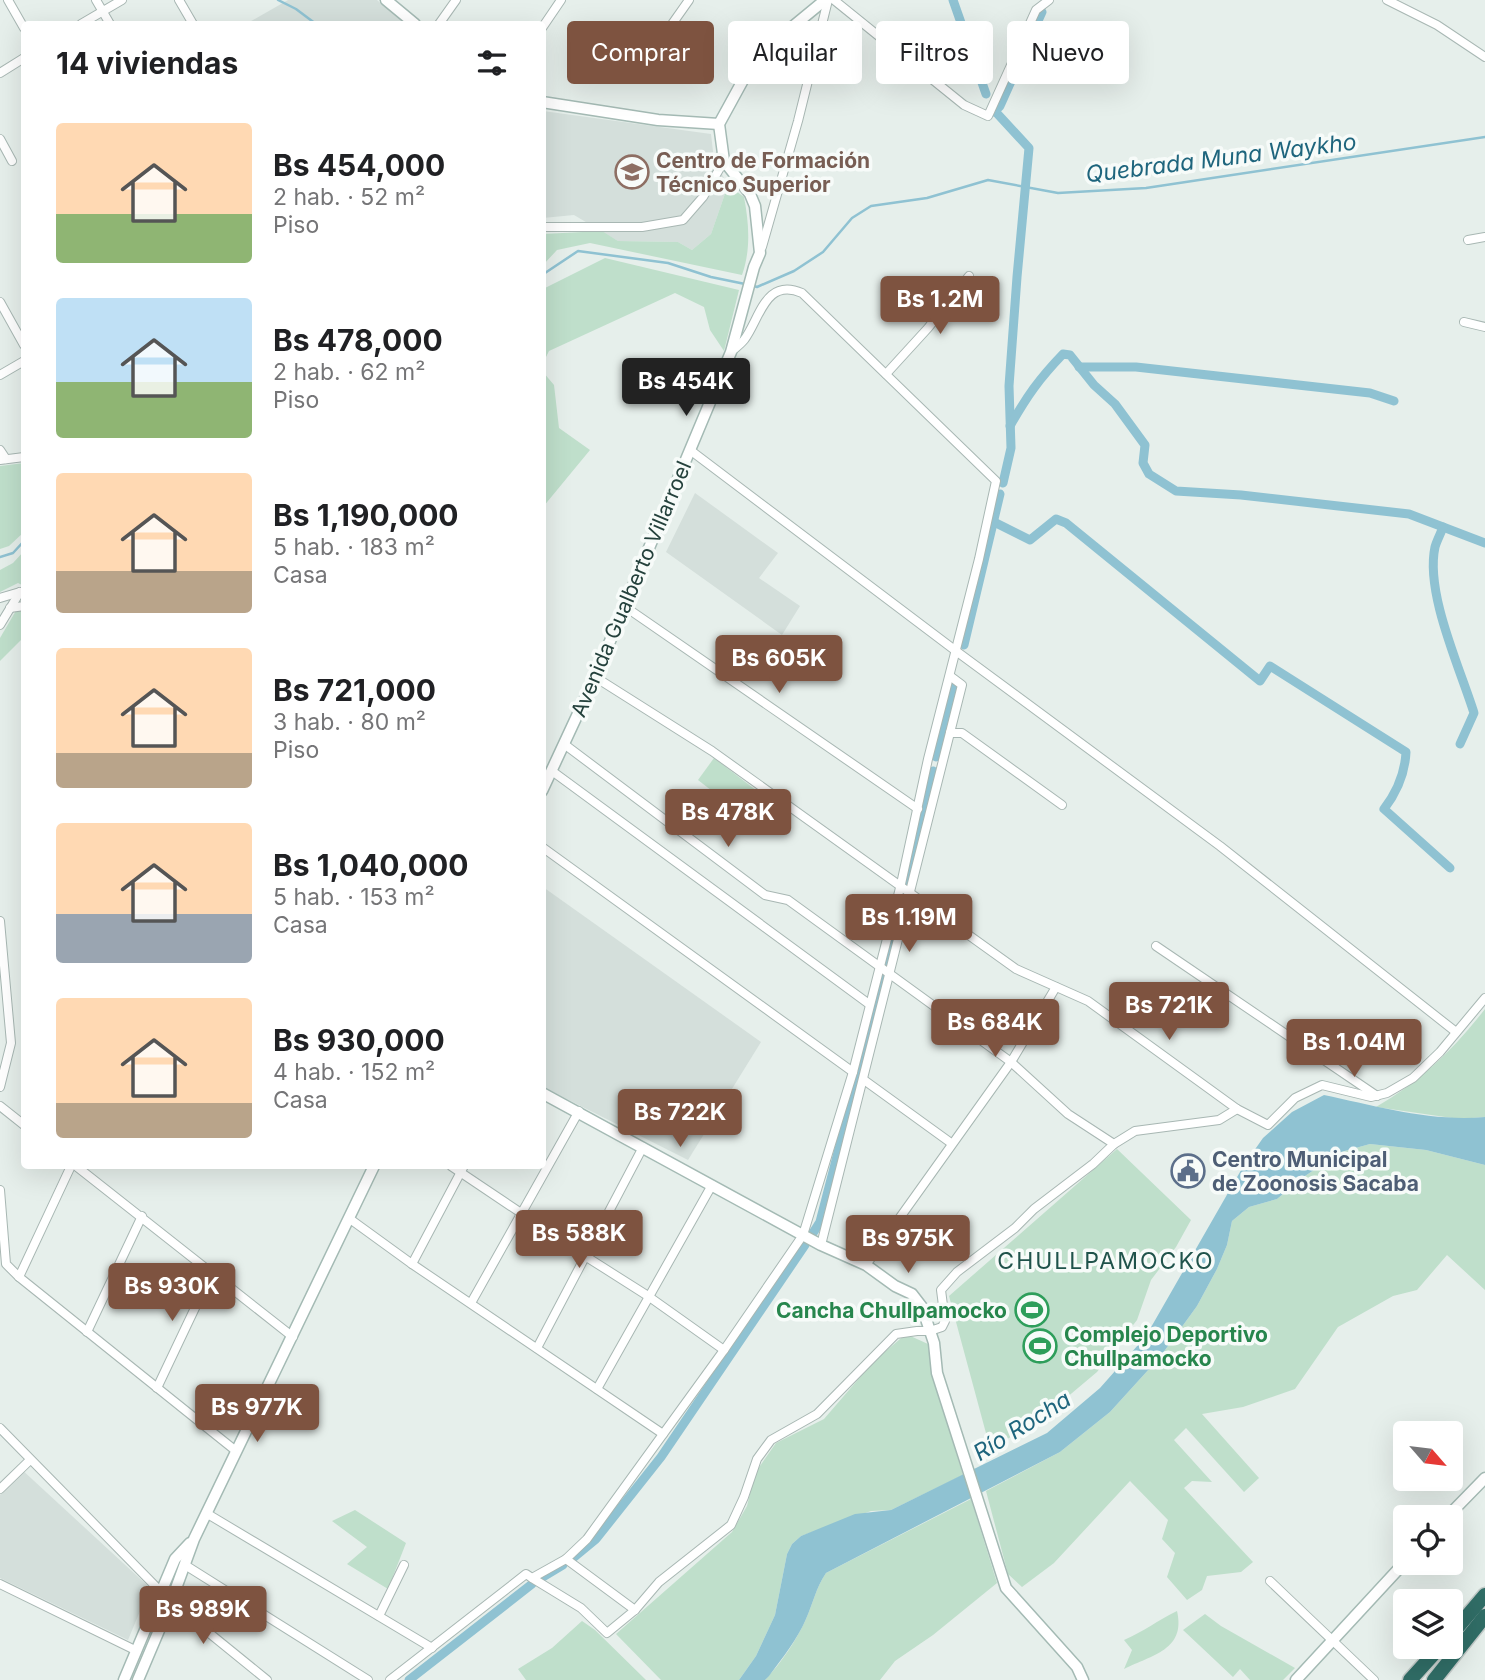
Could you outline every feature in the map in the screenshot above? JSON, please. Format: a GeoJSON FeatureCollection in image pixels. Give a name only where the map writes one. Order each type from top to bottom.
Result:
{"type":"FeatureCollection","features":[{"type":"Feature","properties":{"kind":"highway"},"geometry":{"type":"LineString","coordinates":[[1463,1621],[1485,1595]]}},
{"type":"Feature","properties":{"kind":"highway"},"geometry":{"type":"LineString","coordinates":[[1434,1680],[1483,1625]]}},
{"type":"Feature","properties":{"kind":"highway"},"geometry":{"type":"LineString","coordinates":[[1410,1680],[1429,1659]]}},
{"type":"Feature","properties":{"kind":"main road"},"geometry":{"type":"LineString","coordinates":[[386,0],[411,21]]}},
{"type":"Feature","properties":{"kind":"main road"},"geometry":{"type":"LineString","coordinates":[[760,253],[755,206],[750,194],[724,161],[719,124],[748,71],[786,32],[827,0]]}},
{"type":"Feature","properties":{"kind":"main road"},"geometry":{"type":"LineString","coordinates":[[546,103],[658,120],[719,124]]}},
{"type":"Feature","properties":{"kind":"main road","name":"Avenida Gualberto Villarroel"},"geometry":{"type":"LineString","coordinates":[[546,783],[595,677],[731,352],[760,253]]}},
{"type":"Feature","properties":{"kind":"main road"},"geometry":{"type":"LineString","coordinates":[[546,1095],[821,1245],[866,1265],[894,1286],[912,1294],[922,1307],[934,1343],[937,1374],[1006,1588],[1077,1667],[1083,1680]]}},
{"type":"Feature","properties":{"kind":"main road"},"geometry":{"type":"LineString","coordinates":[[138,1680],[194,1539],[373,1169]]}},
{"type":"Feature","properties":{"kind":"main road"},"geometry":{"type":"LineString","coordinates":[[1459,1505],[1485,1478]]}},
{"type":"Feature","properties":{"kind":"main road"},"geometry":{"type":"LineString","coordinates":[[124,1680],[175,1559],[194,1539]]}},
{"type":"Feature","properties":{"kind":"main road"},"geometry":{"type":"LineString","coordinates":[[1296,1680],[1393,1575]]}},
{"type":"Feature","properties":{"kind":"street"},"geometry":{"type":"LineString","coordinates":[[8,0],[21,23]]}},
{"type":"Feature","properties":{"kind":"street"},"geometry":{"type":"LineString","coordinates":[[96,0],[108,21]]}},
{"type":"Feature","properties":{"kind":"street"},"geometry":{"type":"LineString","coordinates":[[86,21],[122,0]]}},
{"type":"Feature","properties":{"kind":"street"},"geometry":{"type":"LineString","coordinates":[[179,0],[191,21]]}},
{"type":"Feature","properties":{"kind":"street"},"geometry":{"type":"LineString","coordinates":[[441,21],[456,0]]}},
{"type":"Feature","properties":{"kind":"street"},"geometry":{"type":"LineString","coordinates":[[546,22],[561,0]]}},
{"type":"Feature","properties":{"kind":"street"},"geometry":{"type":"LineString","coordinates":[[674,21],[689,0]]}},
{"type":"Feature","properties":{"kind":"street"},"geometry":{"type":"LineString","coordinates":[[760,253],[798,121],[827,0]]}},
{"type":"Feature","properties":{"kind":"street"},"geometry":{"type":"LineString","coordinates":[[834,0],[964,105],[988,116],[1036,10],[1049,0]]}},
{"type":"Feature","properties":{"kind":"street"},"geometry":{"type":"LineString","coordinates":[[1387,0],[1437,26],[1485,57]]}},
{"type":"Feature","properties":{"kind":"street"},"geometry":{"type":"LineString","coordinates":[[0,73],[21,60]]}},
{"type":"Feature","properties":{"kind":"street"},"geometry":{"type":"LineString","coordinates":[[0,139],[12,161]]}},
{"type":"Feature","properties":{"kind":"street"},"geometry":{"type":"LineString","coordinates":[[546,227],[642,227],[683,220],[703,197],[724,161]]}},
{"type":"Feature","properties":{"kind":"street"},"geometry":{"type":"LineString","coordinates":[[1468,240],[1485,237]]}},
{"type":"Feature","properties":{"kind":"street"},"geometry":{"type":"LineString","coordinates":[[886,374],[969,276]]}},
{"type":"Feature","properties":{"kind":"street"},"geometry":{"type":"LineString","coordinates":[[533,1578],[566,1559],[587,1539],[803,1235],[853,1072],[901,884],[928,760],[996,481],[802,293],[793,289],[775,292],[769,297],[744,340],[731,352]]}},
{"type":"Feature","properties":{"kind":"street"},"geometry":{"type":"LineString","coordinates":[[0,302],[21,340]]}},
{"type":"Feature","properties":{"kind":"street"},"geometry":{"type":"LineString","coordinates":[[1464,322],[1485,327]]}},
{"type":"Feature","properties":{"kind":"street"},"geometry":{"type":"LineString","coordinates":[[0,375],[21,363]]}},
{"type":"Feature","properties":{"kind":"street"},"geometry":{"type":"LineString","coordinates":[[0,450],[3,460],[21,457]]}},
{"type":"Feature","properties":{"kind":"street"},"geometry":{"type":"LineString","coordinates":[[690,450],[956,651],[1220,845],[1456,1032]]}},
{"type":"Feature","properties":{"kind":"street"},"geometry":{"type":"LineString","coordinates":[[0,598],[20,592],[0,625]]}},
{"type":"Feature","properties":{"kind":"street"},"geometry":{"type":"LineString","coordinates":[[10,608],[21,606]]}},
{"type":"Feature","properties":{"kind":"street"},"geometry":{"type":"LineString","coordinates":[[624,606],[918,809]]}},
{"type":"Feature","properties":{"kind":"street"},"geometry":{"type":"LineString","coordinates":[[821,1245],[962,685],[950,676]]}},
{"type":"Feature","properties":{"kind":"street"},"geometry":{"type":"LineString","coordinates":[[595,677],[712,751],[1016,969],[1088,1001],[1237,1109],[1268,1125],[1294,1098],[1322,1085],[1371,1097],[1387,1093],[1413,1077],[1440,1052],[1485,998]]}},
{"type":"Feature","properties":{"kind":"street"},"geometry":{"type":"LineString","coordinates":[[950,733],[962,733],[1062,805]]}},
{"type":"Feature","properties":{"kind":"street"},"geometry":{"type":"LineString","coordinates":[[564,744],[765,895],[788,900],[1011,1062],[1068,1114],[1114,1144]]}},
{"type":"Feature","properties":{"kind":"street"},"geometry":{"type":"LineString","coordinates":[[552,771],[869,1004]]}},
{"type":"Feature","properties":{"kind":"street"},"geometry":{"type":"LineString","coordinates":[[546,850],[853,1072]]}},
{"type":"Feature","properties":{"kind":"street"},"geometry":{"type":"LineString","coordinates":[[0,921],[11,1043],[0,1086]]}},
{"type":"Feature","properties":{"kind":"street"},"geometry":{"type":"LineString","coordinates":[[1156,946],[1377,1096]]}},
{"type":"Feature","properties":{"kind":"street"},"geometry":{"type":"LineString","coordinates":[[866,1265],[1011,1062],[1056,987]]}},
{"type":"Feature","properties":{"kind":"street"},"geometry":{"type":"LineString","coordinates":[[864,1080],[951,1143]]}},
{"type":"Feature","properties":{"kind":"street"},"geometry":{"type":"LineString","coordinates":[[0,1106],[21,1123]]}},
{"type":"Feature","properties":{"kind":"street"},"geometry":{"type":"LineString","coordinates":[[390,1680],[526,1574],[581,1608],[607,1633],[635,1610],[659,1582],[731,1525],[757,1459],[771,1440],[817,1414],[896,1334],[930,1331],[942,1327],[945,1321],[941,1290],[957,1272],[1015,1228],[1034,1209],[1093,1164],[1114,1144],[1135,1131],[1219,1120],[1237,1109]]}},
{"type":"Feature","properties":{"kind":"street"},"geometry":{"type":"LineString","coordinates":[[471,1303],[579,1111]]}},
{"type":"Feature","properties":{"kind":"street"},"geometry":{"type":"LineString","coordinates":[[537,1348],[643,1147]]}},
{"type":"Feature","properties":{"kind":"street"},"geometry":{"type":"LineString","coordinates":[[19,1277],[73,1169]]}},
{"type":"Feature","properties":{"kind":"street"},"geometry":{"type":"LineString","coordinates":[[78,1169],[142,1216],[293,1337]]}},
{"type":"Feature","properties":{"kind":"street"},"geometry":{"type":"LineString","coordinates":[[412,1264],[463,1169],[521,1214],[649,1296],[723,1350]]}},
{"type":"Feature","properties":{"kind":"street"},"geometry":{"type":"LineString","coordinates":[[597,1389],[712,1185]]}},
{"type":"Feature","properties":{"kind":"street"},"geometry":{"type":"LineString","coordinates":[[0,1190],[6,1264],[236,1451]]}},
{"type":"Feature","properties":{"kind":"street"},"geometry":{"type":"LineString","coordinates":[[87,1332],[142,1216]]}},
{"type":"Feature","properties":{"kind":"street"},"geometry":{"type":"LineString","coordinates":[[350,1219],[663,1434]]}},
{"type":"Feature","properties":{"kind":"street"},"geometry":{"type":"LineString","coordinates":[[157,1388],[212,1272]]}},
{"type":"Feature","properties":{"kind":"street"},"geometry":{"type":"LineString","coordinates":[[0,1428],[171,1602],[267,1680]]}},
{"type":"Feature","properties":{"kind":"street"},"geometry":{"type":"LineString","coordinates":[[0,1489],[30,1460]]}},
{"type":"Feature","properties":{"kind":"street"},"geometry":{"type":"LineString","coordinates":[[206,1513],[432,1648]]}},
{"type":"Feature","properties":{"kind":"street"},"geometry":{"type":"LineString","coordinates":[[566,1559],[635,1610]]}},
{"type":"Feature","properties":{"kind":"street"},"geometry":{"type":"LineString","coordinates":[[185,1565],[368,1680]]}},
{"type":"Feature","properties":{"kind":"street"},"geometry":{"type":"LineString","coordinates":[[379,1616],[404,1565]]}},
{"type":"Feature","properties":{"kind":"street"},"geometry":{"type":"LineString","coordinates":[[1270,1581],[1374,1680]]}},
{"type":"Feature","properties":{"kind":"street"},"geometry":{"type":"LineString","coordinates":[[0,1584],[137,1651]]}},
{"type":"Feature","properties":{"kind":"shaded area"},"geometry":{"type":"Polygon","coordinates":[[[288,0],[377,0],[402,21],[251,21],[288,0]]]}},
{"type":"Feature","properties":{"kind":"shaded area","name":"Centro de Formación Técnico Superior"},"geometry":{"type":"Polygon","coordinates":[[[546,111],[711,134],[714,160],[728,185],[711,234],[692,250],[678,242],[618,241],[574,215],[546,218],[546,111]]]}},
{"type":"Feature","properties":{"kind":"shaded area"},"geometry":{"type":"Polygon","coordinates":[[[695,493],[778,553],[759,578],[800,606],[782,635],[666,552],[695,493]]]}},
{"type":"Feature","properties":{"kind":"shaded area"},"geometry":{"type":"Polygon","coordinates":[[[546,889],[761,1042],[688,1160],[546,1089],[546,889]]]}},
{"type":"Feature","properties":{"kind":"shaded area"},"geometry":{"type":"Polygon","coordinates":[[[20,1468],[148,1586],[128,1640],[0,1578],[0,1495],[20,1468]]]}},
{"type":"Feature","properties":{"kind":"green space"},"geometry":{"type":"Polygon","coordinates":[[[728,185],[744,197],[746,207],[748,246],[742,275],[590,243],[557,250],[546,262],[546,234],[602,231],[618,241],[678,242],[692,250],[711,234],[728,185]]]}},
{"type":"Feature","properties":{"kind":"green space"},"geometry":{"type":"Polygon","coordinates":[[[605,258],[739,290],[724,351],[710,330],[704,307],[675,293],[549,351],[546,357],[546,288],[605,258]]]}},
{"type":"Feature","properties":{"kind":"green space"},"geometry":{"type":"Polygon","coordinates":[[[546,376],[554,385],[559,428],[590,450],[546,503],[546,376]]]}},
{"type":"Feature","properties":{"kind":"green space"},"geometry":{"type":"Polygon","coordinates":[[[21,463],[21,535],[9,546],[0,549],[0,466],[21,463]]]}},
{"type":"Feature","properties":{"kind":"green space"},"geometry":{"type":"Polygon","coordinates":[[[21,554],[21,584],[18,583],[0,592],[0,570],[13,563],[21,554]]]}},
{"type":"Feature","properties":{"kind":"green space"},"geometry":{"type":"Polygon","coordinates":[[[21,602],[21,640],[0,661],[0,638],[21,602]]]}},
{"type":"Feature","properties":{"kind":"green space"},"geometry":{"type":"Polygon","coordinates":[[[714,758],[778,807],[761,829],[698,780],[714,758]]]}},
{"type":"Feature","properties":{"kind":"green space"},"geometry":{"type":"Polygon","coordinates":[[[1485,1009],[1485,1117],[1459,1119],[1376,1107],[1435,1064],[1485,1009]]]}},
{"type":"Feature","properties":{"kind":"green space"},"geometry":{"type":"Polygon","coordinates":[[[1370,1144],[1426,1150],[1485,1165],[1485,1290],[1447,1255],[1417,1290],[1393,1296],[1338,1327],[1295,1389],[1243,1407],[1202,1414],[1259,1478],[1244,1492],[1186,1428],[1174,1440],[1212,1482],[1192,1481],[1184,1488],[1253,1562],[1241,1572],[1207,1576],[1202,1590],[1187,1600],[1167,1577],[1175,1553],[1162,1539],[1168,1520],[1130,1481],[1054,1563],[1022,1587],[1008,1574],[986,1491],[1060,1452],[1110,1412],[1160,1357],[1197,1306],[1227,1245],[1232,1221],[1249,1207],[1277,1199],[1302,1178],[1341,1152],[1370,1144]]]}},
{"type":"Feature","properties":{"kind":"green space","name":"Complejo Deportivo Chullpamocko"},"geometry":{"type":"Polygon","coordinates":[[[1117,1149],[1191,1220],[1176,1247],[1151,1280],[1137,1320],[1097,1372],[1034,1425],[990,1448],[949,1296],[1117,1149]]]}},
{"type":"Feature","properties":{"kind":"green space"},"geometry":{"type":"Polygon","coordinates":[[[906,1334],[928,1344],[932,1374],[963,1475],[891,1510],[871,1511],[801,1536],[792,1544],[787,1554],[775,1615],[756,1656],[739,1680],[661,1680],[616,1634],[732,1532],[747,1506],[755,1473],[776,1443],[824,1419],[874,1361],[906,1334]]]}},
{"type":"Feature","properties":{"kind":"green space"},"geometry":{"type":"Polygon","coordinates":[[[971,1499],[997,1583],[933,1635],[895,1661],[880,1680],[765,1680],[798,1635],[826,1573],[971,1499]]]}},
{"type":"Feature","properties":{"kind":"green space"},"geometry":{"type":"Polygon","coordinates":[[[355,1510],[406,1543],[388,1589],[347,1564],[367,1547],[332,1521],[355,1510]]]}},
{"type":"Feature","properties":{"kind":"green space"},"geometry":{"type":"Polygon","coordinates":[[[1177,1611],[1178,1624],[1172,1643],[1155,1655],[1124,1669],[1132,1650],[1124,1640],[1177,1611]]]}},
{"type":"Feature","properties":{"kind":"green space"},"geometry":{"type":"Polygon","coordinates":[[[1205,1614],[1295,1668],[1283,1680],[1250,1680],[1240,1669],[1233,1677],[1183,1630],[1205,1614]]]}},
{"type":"Feature","properties":{"kind":"green space"},"geometry":{"type":"Polygon","coordinates":[[[582,1621],[595,1630],[646,1680],[526,1680],[518,1669],[552,1648],[582,1621]]]}},
{"type":"Feature","properties":{"kind":"water","name":"Río Rocha"},"geometry":{"type":"Polygon","coordinates":[[[1324,1095],[1424,1115],[1485,1117],[1485,1165],[1426,1150],[1370,1144],[1341,1152],[1302,1178],[1277,1199],[1249,1207],[1232,1221],[1227,1245],[1197,1306],[1160,1357],[1110,1412],[1060,1452],[826,1573],[798,1634],[769,1676],[765,1680],[739,1680],[756,1656],[775,1615],[787,1554],[792,1544],[801,1536],[855,1514],[891,1510],[1047,1433],[1100,1388],[1146,1336],[1244,1165],[1263,1138],[1292,1112],[1324,1095]]]}},
{"type":"Feature","properties":{"kind":"waterway"},"geometry":{"type":"LineString","coordinates":[[278,0],[312,21]]}},
{"type":"Feature","properties":{"kind":"waterway"},"geometry":{"type":"LineString","coordinates":[[953,0],[986,94]]}},
{"type":"Feature","properties":{"kind":"waterway"},"geometry":{"type":"LineString","coordinates":[[994,112],[1000,106],[1042,12]]}},
{"type":"Feature","properties":{"kind":"waterway"},"geometry":{"type":"LineString","coordinates":[[993,109],[1029,148],[1009,386],[1011,448],[1003,483]]}},
{"type":"Feature","properties":{"kind":"waterway","name":"Quebrada Muna Waykho"},"geometry":{"type":"LineString","coordinates":[[751,285],[757,287],[794,271],[823,252],[852,218],[871,206],[927,198],[988,180],[1058,193],[1146,188],[1485,137]]}},
{"type":"Feature","properties":{"kind":"waterway","name":"Quebrada Muna Waykho"},"geometry":{"type":"LineString","coordinates":[[546,272],[578,251],[668,263],[711,277],[745,284]]}},
{"type":"Feature","properties":{"kind":"waterway"},"geometry":{"type":"LineString","coordinates":[[1010,426],[1047,372],[1063,354],[1070,355],[1094,385],[1115,404],[1145,445],[1143,463],[1149,474],[1176,491],[1241,495],[1409,514],[1485,543]]}},
{"type":"Feature","properties":{"kind":"waterway"},"geometry":{"type":"LineString","coordinates":[[1079,367],[1136,367],[1370,393],[1394,401]]}},
{"type":"Feature","properties":{"kind":"waterway"},"geometry":{"type":"LineString","coordinates":[[964,645],[1000,494]]}},
{"type":"Feature","properties":{"kind":"waterway"},"geometry":{"type":"LineString","coordinates":[[994,522],[1030,540],[1056,519],[1066,523],[1260,681],[1270,666],[1406,752],[1400,782],[1384,809],[1450,868]]}},
{"type":"Feature","properties":{"kind":"waterway"},"geometry":{"type":"LineString","coordinates":[[1443,527],[1435,547],[1435,586],[1439,608],[1474,713],[1460,744]]}},
{"type":"Feature","properties":{"kind":"waterway","name":"Quebrada Muna Waykho"},"geometry":{"type":"LineString","coordinates":[[0,557],[13,553],[21,544]]}},
{"type":"Feature","properties":{"kind":"waterway"},"geometry":{"type":"LineString","coordinates":[[936,757],[954,687]]}},
{"type":"Feature","properties":{"kind":"waterway"},"geometry":{"type":"LineString","coordinates":[[907,885],[933,771]]}},
{"type":"Feature","properties":{"kind":"waterway"},"geometry":{"type":"LineString","coordinates":[[887,965],[904,898]]}},
{"type":"Feature","properties":{"kind":"waterway"},"geometry":{"type":"LineString","coordinates":[[813,1233],[820,1222],[883,979]]}},
{"type":"Feature","properties":{"kind":"waterway"},"geometry":{"type":"LineString","coordinates":[[573,1558],[596,1539],[661,1457],[805,1245]]}},
{"type":"Feature","properties":{"kind":"waterway"},"geometry":{"type":"LineString","coordinates":[[543,1577],[563,1565]]}},
{"type":"Feature","properties":{"kind":"waterway"},"geometry":{"type":"LineString","coordinates":[[409,1680],[532,1584]]}},
{"type":"Feature","properties":{"kind":"place","name":"Centro de Formación Técnico Superior"},"geometry":{"type":"Point","coordinates":[632,172]}},
{"type":"Feature","properties":{"kind":"place","name":"Centro Municipal de Zoonosis Sacaba"},"geometry":{"type":"Point","coordinates":[1188,1171]}},
{"type":"Feature","properties":{"kind":"place","name":"Cancha Chullpamocko"},"geometry":{"type":"Point","coordinates":[1032,1310]}},
{"type":"Feature","properties":{"kind":"place","name":"Complejo Deportivo Chullpamocko"},"geometry":{"type":"Point","coordinates":[1040,1346]}},
{"type":"Feature","properties":{"kind":"district","name":"CHULLPAMOCKO"},"geometry":{"type":"Point","coordinates":[1106,1261]}}]}
